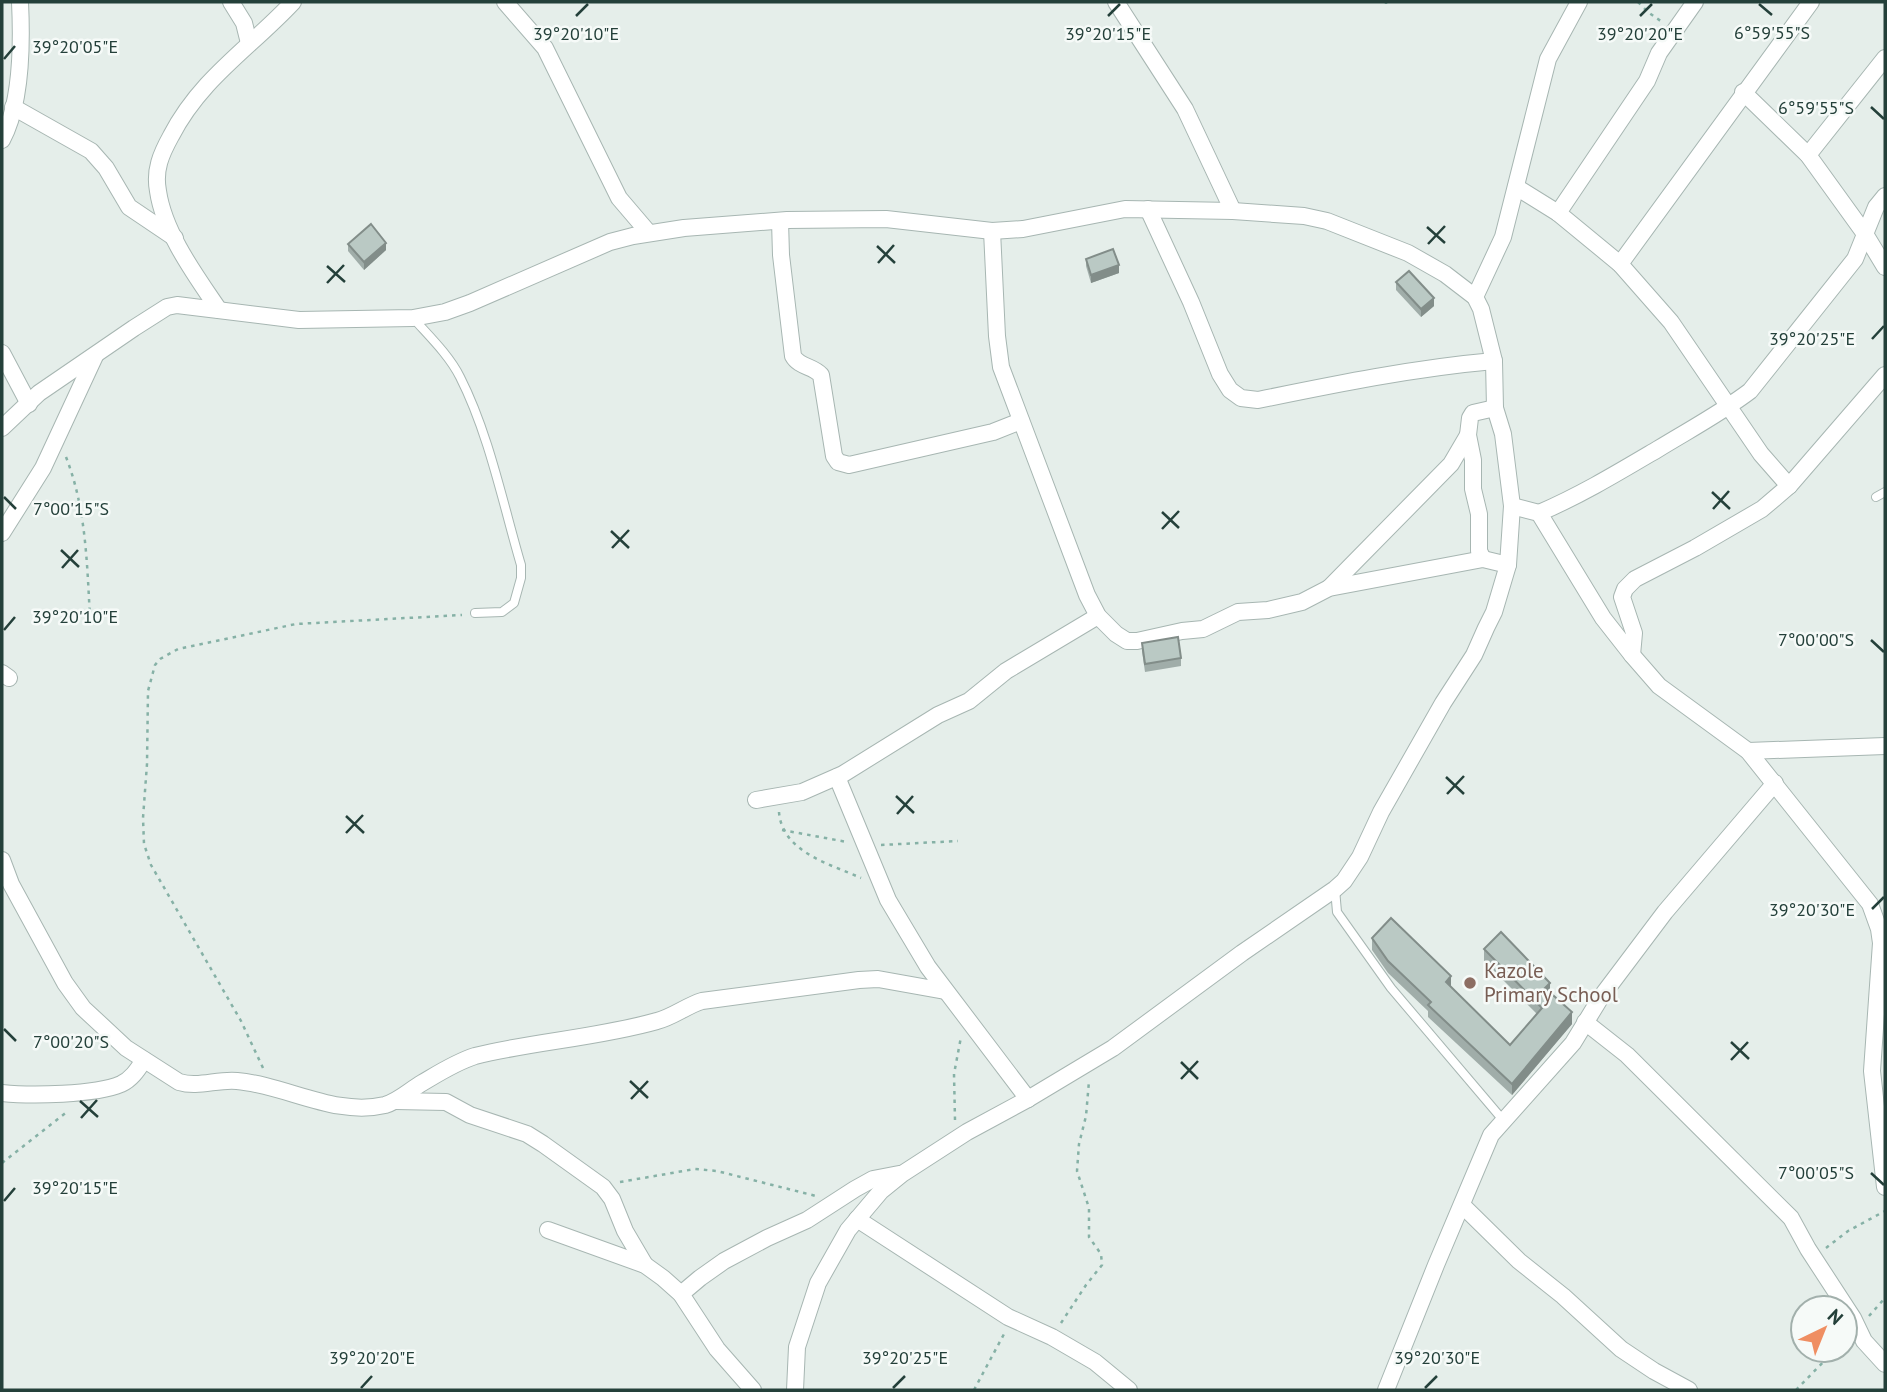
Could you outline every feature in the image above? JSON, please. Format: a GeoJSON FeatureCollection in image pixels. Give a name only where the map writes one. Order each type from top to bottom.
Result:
{"type":"FeatureCollection","features":[{"type":"Feature","properties":{"kind":"street"},"geometry":{"type":"LineString","coordinates":[[2,140],[13,107],[22,42],[20,2]]}},
{"type":"Feature","properties":{"kind":"street"},"geometry":{"type":"LineString","coordinates":[[231,2],[244,23],[249,43]]}},
{"type":"Feature","properties":{"kind":"street"},"geometry":{"type":"LineString","coordinates":[[219,310],[175,238],[158,192],[157,165],[179,120],[194,98],[212,77],[293,2]]}},
{"type":"Feature","properties":{"kind":"street"},"geometry":{"type":"LineString","coordinates":[[505,2],[545,48],[619,198],[648,232]]}},
{"type":"Feature","properties":{"kind":"street"},"geometry":{"type":"LineString","coordinates":[[1116,2],[1185,108],[1233,211]]}},
{"type":"Feature","properties":{"kind":"street"},"geometry":{"type":"LineString","coordinates":[[1475,297],[1503,237],[1548,59],[1579,2]]}},
{"type":"Feature","properties":{"kind":"street"},"geometry":{"type":"LineString","coordinates":[[1558,213],[1647,81],[1660,53],[1695,2]]}},
{"type":"Feature","properties":{"kind":"street"},"geometry":{"type":"LineString","coordinates":[[1620,264],[1811,2]]}},
{"type":"Feature","properties":{"kind":"street"},"geometry":{"type":"LineString","coordinates":[[1808,155],[1885,58]]}},
{"type":"Feature","properties":{"kind":"street"},"geometry":{"type":"LineString","coordinates":[[1743,92],[1808,155],[1865,234],[1885,267]]}},
{"type":"Feature","properties":{"kind":"street"},"geometry":{"type":"LineString","coordinates":[[13,107],[92,151],[106,168],[128,207],[175,238]]}},
{"type":"Feature","properties":{"kind":"street"},"geometry":{"type":"LineString","coordinates":[[1516,187],[1558,213],[1620,264],[1671,322],[1760,454],[1789,485]]}},
{"type":"Feature","properties":{"kind":"street"},"geometry":{"type":"LineString","coordinates":[[1512,506],[1539,513],[1593,488],[1728,408],[1750,391],[1855,259],[1876,207],[1885,196]]}},
{"type":"Feature","properties":{"kind":"street"},"geometry":{"type":"LineString","coordinates":[[2,428],[39,393],[167,307],[198,306],[299,320],[413,318],[445,312],[470,303],[610,242],[648,232],[780,221],[886,219],[992,231],[1023,229],[1125,209],[1233,211],[1304,216],[1327,221],[1408,253],[1445,274],[1475,297],[1481,309],[1493,361],[1495,408],[1503,434],[1512,506],[1507,565],[1494,612],[1474,654],[1381,812],[1360,857],[1344,881],[1335,889],[1089,1063],[954,1141],[902,1174],[881,1191],[857,1219],[818,1283],[797,1347],[796,1390]]}},
{"type":"Feature","properties":{"kind":"street"},"geometry":{"type":"LineString","coordinates":[[1148,209],[1220,373],[1230,390],[1241,398],[1258,400],[1371,376],[1493,361]]}},
{"type":"Feature","properties":{"kind":"street"},"geometry":{"type":"LineString","coordinates":[[780,221],[780,255],[793,356],[797,362],[821,375],[834,456],[838,463],[846,466],[876,460],[993,432],[1021,421]]}},
{"type":"Feature","properties":{"kind":"street"},"geometry":{"type":"LineString","coordinates":[[992,231],[1001,367],[1087,596],[1098,616],[1116,634],[1127,641],[1138,641],[1203,629],[1238,612],[1268,610],[1302,602],[1329,589],[1483,559],[1507,565]]}},
{"type":"Feature","properties":{"kind":"street"},"geometry":{"type":"LineString","coordinates":[[2,353],[29,404]]}},
{"type":"Feature","properties":{"kind":"street"},"geometry":{"type":"LineString","coordinates":[[2,533],[43,468],[96,354]]}},
{"type":"Feature","properties":{"kind":"street"},"geometry":{"type":"LineString","coordinates":[[1632,654],[1634,633],[1622,597],[1625,589],[1635,579],[1762,509],[1789,485],[1885,375]]}},
{"type":"Feature","properties":{"kind":"street"},"geometry":{"type":"LineString","coordinates":[[1483,559],[1479,551],[1479,514],[1473,489],[1473,460],[1468,435],[1473,413],[1495,408]]}},
{"type":"Feature","properties":{"kind":"street"},"geometry":{"type":"LineString","coordinates":[[1329,589],[1451,464],[1468,435]]}},
{"type":"Feature","properties":{"kind":"street"},"geometry":{"type":"LineString","coordinates":[[1539,513],[1603,618],[1659,686],[1748,751],[1854,880],[1870,904],[1881,943],[1872,1071],[1885,1187]]}},
{"type":"Feature","properties":{"kind":"street"},"geometry":{"type":"LineString","coordinates":[[756,800],[802,792],[837,777],[938,715],[969,701],[1006,671],[1098,616]]}},
{"type":"Feature","properties":{"kind":"street"},"geometry":{"type":"LineString","coordinates":[[1748,751],[1885,746]]}},
{"type":"Feature","properties":{"kind":"street"},"geometry":{"type":"LineString","coordinates":[[837,777],[883,887],[922,956],[945,991],[1028,1099]]}},
{"type":"Feature","properties":{"kind":"street"},"geometry":{"type":"LineString","coordinates":[[1386,1390],[1491,1135],[1566,1052],[1601,997],[1665,912],[1775,783]]}},
{"type":"Feature","properties":{"kind":"street"},"geometry":{"type":"LineString","coordinates":[[2,860],[11,884],[77,1000],[100,1025],[144,1060],[186,1084],[234,1080],[348,1106],[377,1106],[394,1102],[446,1102],[470,1115],[527,1134],[596,1181],[612,1199],[625,1231],[645,1265]]}},
{"type":"Feature","properties":{"kind":"street"},"geometry":{"type":"LineString","coordinates":[[394,1102],[461,1060],[659,1021],[702,1001],[725,1000],[756,992],[878,979],[945,991]]}},
{"type":"Feature","properties":{"kind":"street"},"geometry":{"type":"LineString","coordinates":[[1585,1022],[1627,1055],[1791,1218],[1838,1294]]}},
{"type":"Feature","properties":{"kind":"street"},"geometry":{"type":"LineString","coordinates":[[2,1093],[24,1096],[69,1093],[120,1084],[135,1072],[144,1060]]}},
{"type":"Feature","properties":{"kind":"street"},"geometry":{"type":"LineString","coordinates":[[681,1294],[724,1261],[807,1220],[873,1179],[902,1174]]}},
{"type":"Feature","properties":{"kind":"street"},"geometry":{"type":"LineString","coordinates":[[1462,1205],[1519,1261],[1563,1296],[1621,1349],[1689,1390]]}},
{"type":"Feature","properties":{"kind":"street"},"geometry":{"type":"LineString","coordinates":[[857,1219],[953,1283],[1095,1362],[1129,1390]]}},
{"type":"Feature","properties":{"kind":"street"},"geometry":{"type":"LineString","coordinates":[[548,1230],[645,1265],[681,1294],[717,1349],[753,1390]]}},
{"type":"Feature","properties":{"kind":"street"},"geometry":{"type":"LineString","coordinates":[[1859,1331],[1864,1341],[1885,1364]]}},
{"type":"Feature","properties":{"kind":"lane"},"geometry":{"type":"LineString","coordinates":[[413,318],[441,349],[460,376],[486,443],[521,565],[521,578],[514,603],[502,612],[475,613]]}},
{"type":"Feature","properties":{"kind":"lane"},"geometry":{"type":"LineString","coordinates":[[1875,497],[1885,492]]}},
{"type":"Feature","properties":{"kind":"lane"},"geometry":{"type":"LineString","coordinates":[[1335,889],[1337,912],[1356,940],[1400,998],[1503,1120]]}},
{"type":"Feature","properties":{"kind":"path"},"geometry":{"type":"LineString","coordinates":[[1638,2],[1660,21],[1677,27]]}},
{"type":"Feature","properties":{"kind":"path"},"geometry":{"type":"LineString","coordinates":[[56,438],[73,475],[80,503],[90,618]]}},
{"type":"Feature","properties":{"kind":"path"},"geometry":{"type":"LineString","coordinates":[[273,1088],[241,1021],[150,865],[144,844],[143,818],[148,691],[151,675],[158,661],[178,649],[271,628],[296,624],[439,618],[475,613]]}},
{"type":"Feature","properties":{"kind":"path"},"geometry":{"type":"LineString","coordinates":[[775,798],[782,830],[814,859],[883,887]]}},
{"type":"Feature","properties":{"kind":"path"},"geometry":{"type":"LineString","coordinates":[[782,830],[866,846],[958,841]]}},
{"type":"Feature","properties":{"kind":"path"},"geometry":{"type":"LineString","coordinates":[[954,1141],[954,1074],[961,1039],[962,1012]]}},
{"type":"Feature","properties":{"kind":"path"},"geometry":{"type":"LineString","coordinates":[[1052,1337],[1102,1265],[1101,1255],[1089,1237],[1089,1208],[1077,1171],[1079,1144],[1086,1116],[1089,1063]]}},
{"type":"Feature","properties":{"kind":"path"},"geometry":{"type":"LineString","coordinates":[[2,1163],[50,1123],[74,1107]]}},
{"type":"Feature","properties":{"kind":"path"},"geometry":{"type":"LineString","coordinates":[[596,1181],[617,1183],[695,1169],[746,1178],[837,1201]]}},
{"type":"Feature","properties":{"kind":"path"},"geometry":{"type":"LineString","coordinates":[[1815,1258],[1848,1231],[1885,1211]]}},
{"type":"Feature","properties":{"kind":"path"},"geometry":{"type":"LineString","coordinates":[[1859,1328],[1885,1298]]}},
{"type":"Feature","properties":{"kind":"path"},"geometry":{"type":"LineString","coordinates":[[974,1390],[1012,1318]]}},
{"type":"Feature","properties":{"kind":"path"},"geometry":{"type":"LineString","coordinates":[[1796,1390],[1821,1364]]}},
{"type":"Feature","properties":{"kind":"building"},"geometry":{"type":"Polygon","coordinates":[[[371,224],[386,243],[364,262],[348,244],[371,224]]]}},
{"type":"Feature","properties":{"kind":"building"},"geometry":{"type":"Polygon","coordinates":[[[1113,249],[1119,265],[1091,275],[1086,259],[1113,249]]]}},
{"type":"Feature","properties":{"kind":"building"},"geometry":{"type":"Polygon","coordinates":[[[1409,271],[1434,298],[1421,309],[1396,282],[1409,271]]]}},
{"type":"Feature","properties":{"kind":"building"},"geometry":{"type":"Polygon","coordinates":[[[1178,637],[1181,658],[1145,664],[1142,643],[1178,637]]]}},
{"type":"Feature","properties":{"kind":"building"},"geometry":{"type":"Polygon","coordinates":[[[1391,918],[1451,976],[1446,982],[1510,1045],[1542,1008],[1484,949],[1501,932],[1550,983],[1545,988],[1572,1012],[1512,1084],[1428,1005],[1431,1002],[1388,961],[1372,938],[1391,918]]]}},
{"type":"Feature","properties":{"kind":"place","name":"Kazole Primary School"},"geometry":{"type":"Point","coordinates":[1470,983]}}]}
